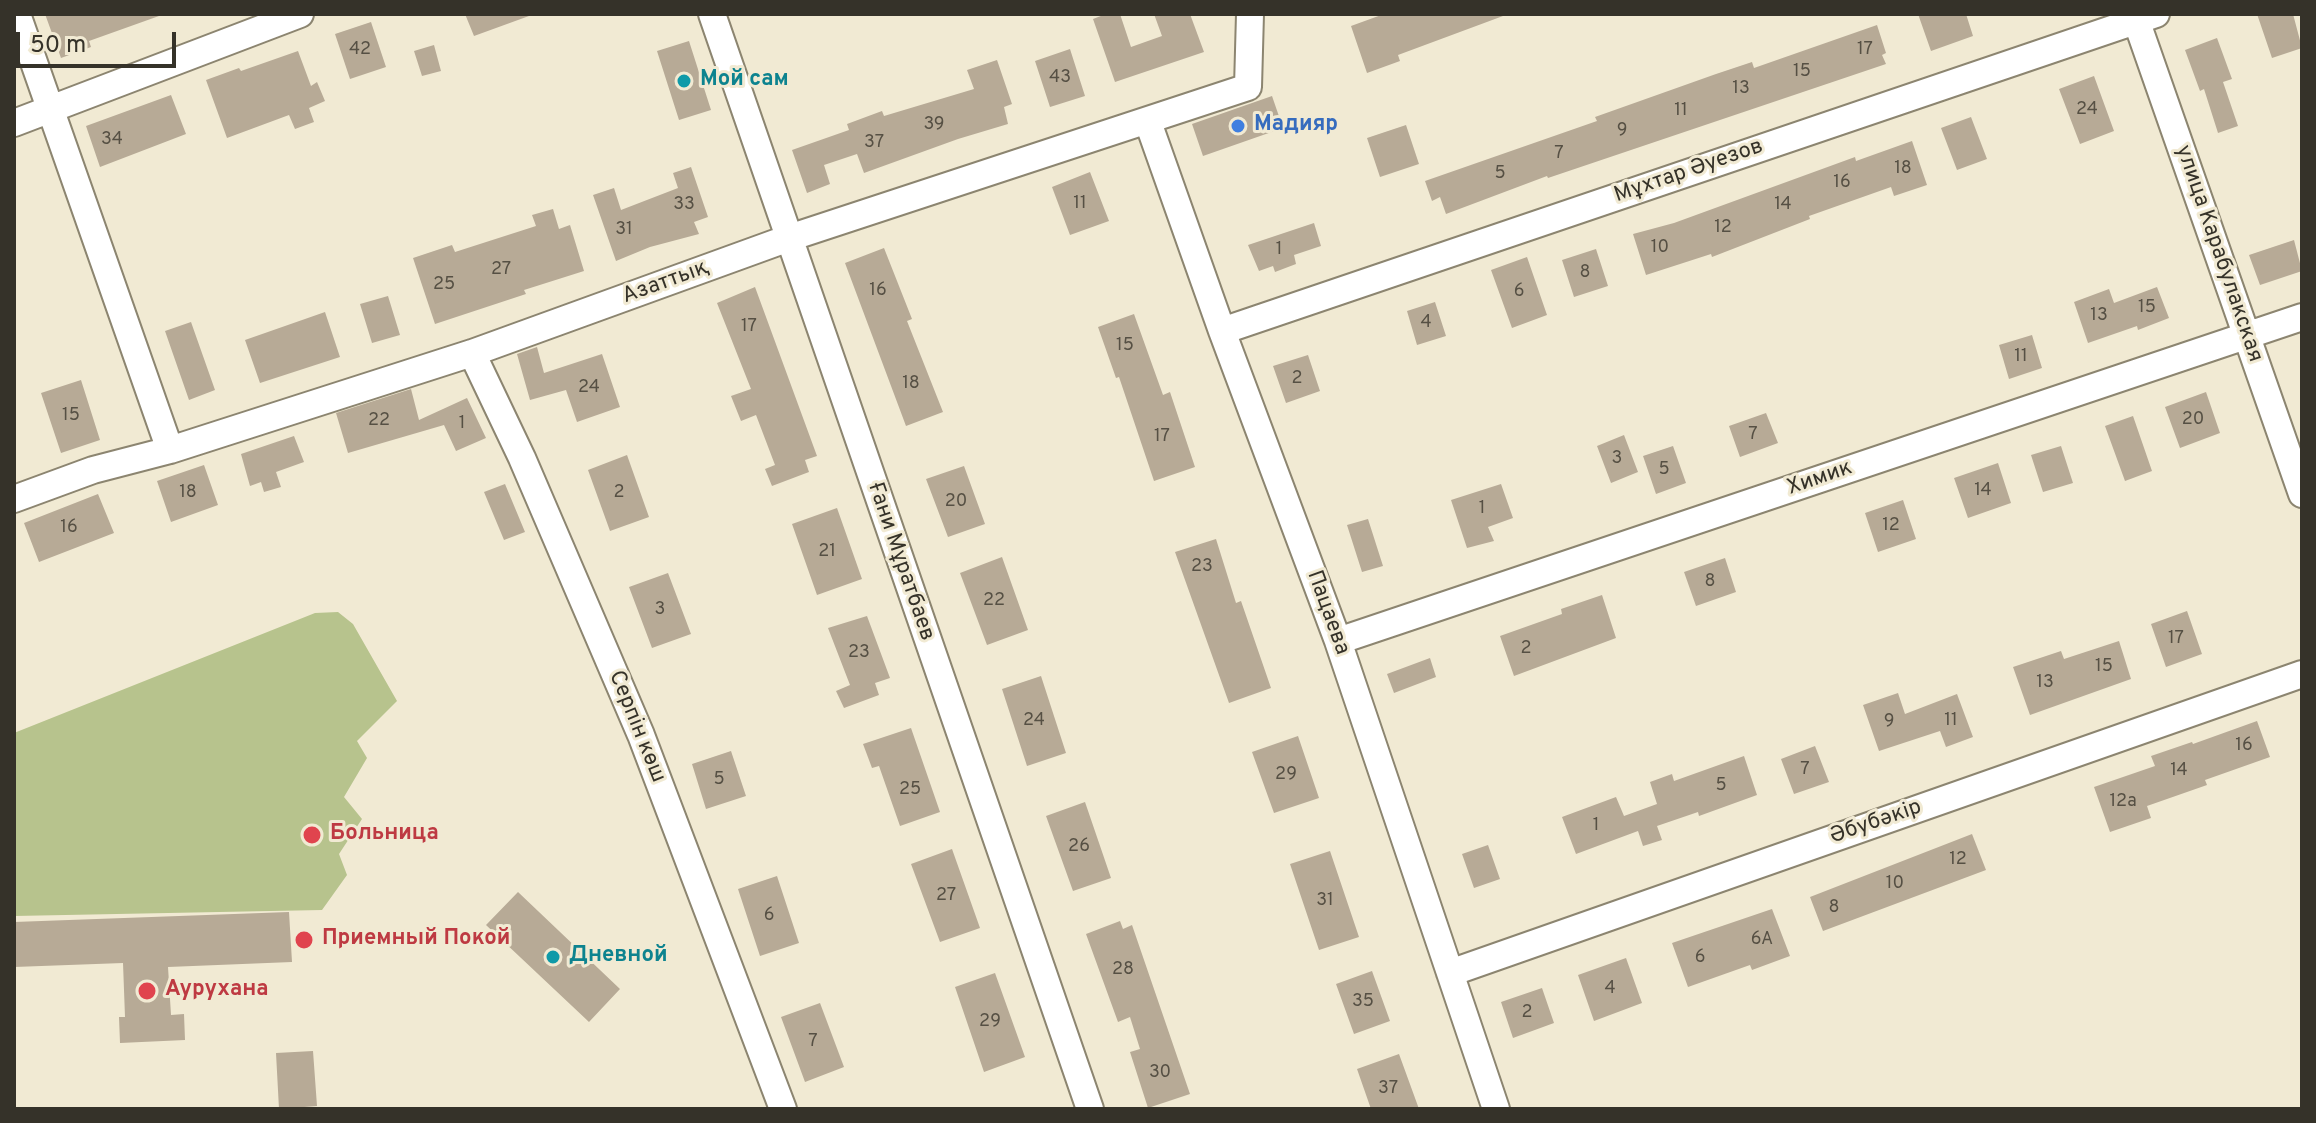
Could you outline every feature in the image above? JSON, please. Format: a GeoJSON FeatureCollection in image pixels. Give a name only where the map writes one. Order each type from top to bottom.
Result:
{"type":"FeatureCollection","features":[{"type":"Feature","properties":{"kind":"street"},"geometry":{"type":"LineString","coordinates":[[17,14],[170,450]]}},
{"type":"Feature","properties":{"kind":"street"},"geometry":{"type":"LineString","coordinates":[[14,123],[300,14]]}},
{"type":"Feature","properties":{"kind":"street","name":"Ғани Мұратбаев"},"geometry":{"type":"LineString","coordinates":[[712,14],[1090,1109]]}},
{"type":"Feature","properties":{"kind":"street","name":"Азаттық"},"geometry":{"type":"LineString","coordinates":[[14,499],[93,470],[170,450],[472,353],[789,238],[1248,87],[1250,14]]}},
{"type":"Feature","properties":{"kind":"street","name":"Мұхтар Әуезов"},"geometry":{"type":"LineString","coordinates":[[1222,331],[2142,16]]}},
{"type":"Feature","properties":{"kind":"street","name":"улица Карабулакская"},"geometry":{"type":"LineString","coordinates":[[2142,16],[2302,494]]}},
{"type":"Feature","properties":{"kind":"street","name":"Пацаева"},"geometry":{"type":"LineString","coordinates":[[1148,122],[1338,641],[1496,1109]]}},
{"type":"Feature","properties":{"kind":"street","name":"Химик"},"geometry":{"type":"LineString","coordinates":[[1338,641],[2302,317]]}},
{"type":"Feature","properties":{"kind":"street","name":"Серпін көш"},"geometry":{"type":"LineString","coordinates":[[472,353],[522,458],[641,735],[783,1109]]}},
{"type":"Feature","properties":{"kind":"street","name":"Әбубәкір"},"geometry":{"type":"LineString","coordinates":[[1450,973],[2302,674]]}},
{"type":"Feature","properties":{"kind":"green space"},"geometry":{"type":"Polygon","coordinates":[[[338,612],[353,624],[397,701],[357,741],[367,758],[344,797],[362,819],[339,854],[347,875],[322,910],[14,916],[14,733],[315,613],[338,612]]]}},
{"type":"Feature","properties":{"kind":"building"},"geometry":{"type":"Polygon","coordinates":[[[45,14],[159,16],[89,41],[91,47],[61,58],[45,14]]]}},
{"type":"Feature","properties":{"kind":"building"},"geometry":{"type":"Polygon","coordinates":[[[465,14],[529,14],[529,16],[474,36],[465,14]]]}},
{"type":"Feature","properties":{"kind":"building"},"geometry":{"type":"Polygon","coordinates":[[[1106,14],[1120,14],[1131,47],[1162,36],[1154,14],[1190,14],[1204,52],[1115,82],[1093,19],[1106,14]]]}},
{"type":"Feature","properties":{"kind":"building"},"geometry":{"type":"Polygon","coordinates":[[[1384,14],[1503,16],[1398,55],[1400,61],[1367,73],[1351,26],[1384,14]]]}},
{"type":"Feature","properties":{"kind":"building"},"geometry":{"type":"Polygon","coordinates":[[[1918,14],[1966,14],[1973,36],[1931,51],[1918,14]]]}},
{"type":"Feature","properties":{"kind":"building"},"geometry":{"type":"Polygon","coordinates":[[[2257,14],[2293,14],[2302,48],[2272,58],[2257,14]]]}},
{"type":"Feature","properties":{"kind":"building"},"geometry":{"type":"Polygon","coordinates":[[[371,22],[386,67],[350,79],[335,34],[371,22]]]}},
{"type":"Feature","properties":{"kind":"building"},"geometry":{"type":"Polygon","coordinates":[[[1877,25],[1886,53],[1882,55],[1886,64],[1547,176],[1446,214],[1440,197],[1432,201],[1425,181],[1597,121],[1595,117],[1716,74],[1752,62],[1754,68],[1877,25]]]}},
{"type":"Feature","properties":{"kind":"building"},"geometry":{"type":"Polygon","coordinates":[[[2217,38],[2232,79],[2223,82],[2238,126],[2218,133],[2204,89],[2200,91],[2185,50],[2217,38]]]}},
{"type":"Feature","properties":{"kind":"building","name":"Мой сам"},"geometry":{"type":"Polygon","coordinates":[[[689,41],[711,110],[679,120],[657,51],[689,41]]]}},
{"type":"Feature","properties":{"kind":"building"},"geometry":{"type":"Polygon","coordinates":[[[434,45],[441,71],[422,76],[414,51],[434,45]]]}},
{"type":"Feature","properties":{"kind":"building"},"geometry":{"type":"Polygon","coordinates":[[[1070,49],[1085,96],[1050,107],[1035,61],[1070,49]]]}},
{"type":"Feature","properties":{"kind":"building"},"geometry":{"type":"Polygon","coordinates":[[[298,51],[311,86],[317,82],[325,101],[309,108],[314,122],[295,129],[289,115],[227,138],[206,80],[298,51]]]}},
{"type":"Feature","properties":{"kind":"building"},"geometry":{"type":"Polygon","coordinates":[[[997,60],[1012,104],[1004,107],[1008,124],[864,173],[857,154],[824,165],[830,184],[807,193],[792,150],[849,130],[847,124],[882,111],[884,116],[974,89],[967,70],[997,60]]]}},
{"type":"Feature","properties":{"kind":"building"},"geometry":{"type":"Polygon","coordinates":[[[2094,76],[2114,131],[2080,144],[2059,89],[2094,76]]]}},
{"type":"Feature","properties":{"kind":"building"},"geometry":{"type":"Polygon","coordinates":[[[171,95],[186,134],[100,167],[86,126],[171,95]]]}},
{"type":"Feature","properties":{"kind":"building","name":"Мадияр"},"geometry":{"type":"Polygon","coordinates":[[[1272,96],[1283,128],[1203,156],[1192,124],[1272,96]]]}},
{"type":"Feature","properties":{"kind":"building"},"geometry":{"type":"Polygon","coordinates":[[[1971,117],[1987,159],[1957,170],[1941,128],[1971,117]]]}},
{"type":"Feature","properties":{"kind":"building"},"geometry":{"type":"Polygon","coordinates":[[[1406,125],[1419,164],[1380,177],[1367,138],[1406,125]]]}},
{"type":"Feature","properties":{"kind":"building"},"geometry":{"type":"Polygon","coordinates":[[[1912,141],[1927,185],[1894,196],[1891,187],[1809,216],[1810,219],[1712,257],[1711,254],[1646,275],[1633,234],[1674,223],[1855,157],[1856,161],[1912,141]]]}},
{"type":"Feature","properties":{"kind":"building"},"geometry":{"type":"Polygon","coordinates":[[[691,167],[708,217],[694,222],[699,234],[650,247],[616,261],[593,195],[614,188],[621,210],[678,188],[673,173],[691,167]]]}},
{"type":"Feature","properties":{"kind":"building"},"geometry":{"type":"Polygon","coordinates":[[[1090,172],[1109,221],[1070,235],[1052,187],[1090,172]]]}},
{"type":"Feature","properties":{"kind":"building"},"geometry":{"type":"Polygon","coordinates":[[[553,209],[559,229],[570,225],[584,271],[435,324],[413,258],[452,245],[455,252],[536,226],[532,215],[553,209]]]}},
{"type":"Feature","properties":{"kind":"building"},"geometry":{"type":"Polygon","coordinates":[[[1314,223],[1321,246],[1294,255],[1296,264],[1275,272],[1273,266],[1259,271],[1248,245],[1314,223]]]}},
{"type":"Feature","properties":{"kind":"building"},"geometry":{"type":"Polygon","coordinates":[[[2294,240],[2302,271],[2260,285],[2249,255],[2294,240]]]}},
{"type":"Feature","properties":{"kind":"building"},"geometry":{"type":"Polygon","coordinates":[[[884,248],[912,319],[907,321],[943,412],[906,426],[845,263],[884,248]]]}},
{"type":"Feature","properties":{"kind":"building"},"geometry":{"type":"Polygon","coordinates":[[[1596,249],[1608,286],[1574,297],[1562,260],[1596,249]]]}},
{"type":"Feature","properties":{"kind":"building"},"geometry":{"type":"Polygon","coordinates":[[[1527,257],[1547,315],[1512,328],[1491,270],[1527,257]]]}},
{"type":"Feature","properties":{"kind":"building"},"geometry":{"type":"Polygon","coordinates":[[[755,287],[817,456],[805,460],[809,472],[772,486],[765,469],[775,465],[756,415],[741,421],[731,396],[751,389],[717,303],[755,287]]]}},
{"type":"Feature","properties":{"kind":"building"},"geometry":{"type":"Polygon","coordinates":[[[2157,287],[2169,318],[2088,343],[2074,302],[2109,289],[2114,303],[2157,287]]]}},
{"type":"Feature","properties":{"kind":"building"},"geometry":{"type":"Polygon","coordinates":[[[388,296],[400,335],[372,343],[360,304],[388,296]]]}},
{"type":"Feature","properties":{"kind":"building"},"geometry":{"type":"Polygon","coordinates":[[[1435,302],[1446,336],[1417,345],[1407,311],[1435,302]]]}},
{"type":"Feature","properties":{"kind":"building"},"geometry":{"type":"Polygon","coordinates":[[[325,312],[340,357],[260,383],[245,340],[325,312]]]}},
{"type":"Feature","properties":{"kind":"building"},"geometry":{"type":"Polygon","coordinates":[[[1134,314],[1163,395],[1170,392],[1195,467],[1154,481],[1119,377],[1116,378],[1098,327],[1134,314]]]}},
{"type":"Feature","properties":{"kind":"building"},"geometry":{"type":"Polygon","coordinates":[[[191,322],[215,390],[189,400],[165,331],[191,322]]]}},
{"type":"Feature","properties":{"kind":"building"},"geometry":{"type":"Polygon","coordinates":[[[2032,335],[2042,368],[2009,379],[1999,345],[2032,335]]]}},
{"type":"Feature","properties":{"kind":"building"},"geometry":{"type":"Polygon","coordinates":[[[537,347],[544,373],[602,354],[620,407],[577,422],[566,390],[530,400],[517,354],[537,347]]]}},
{"type":"Feature","properties":{"kind":"building"},"geometry":{"type":"Polygon","coordinates":[[[1308,355],[1320,391],[1286,403],[1273,366],[1308,355]]]}},
{"type":"Feature","properties":{"kind":"building"},"geometry":{"type":"Polygon","coordinates":[[[81,380],[100,440],[61,453],[41,393],[81,380]]]}},
{"type":"Feature","properties":{"kind":"building"},"geometry":{"type":"Polygon","coordinates":[[[411,389],[419,420],[467,398],[486,438],[456,451],[444,425],[348,453],[336,413],[411,389]]]}},
{"type":"Feature","properties":{"kind":"building"},"geometry":{"type":"Polygon","coordinates":[[[2206,392],[2220,433],[2180,448],[2165,407],[2206,392]]]}},
{"type":"Feature","properties":{"kind":"building"},"geometry":{"type":"Polygon","coordinates":[[[1766,413],[1778,443],[1740,457],[1729,426],[1766,413]]]}},
{"type":"Feature","properties":{"kind":"building"},"geometry":{"type":"Polygon","coordinates":[[[2133,416],[2152,471],[2125,481],[2105,426],[2133,416]]]}},
{"type":"Feature","properties":{"kind":"building"},"geometry":{"type":"Polygon","coordinates":[[[1624,435],[1638,472],[1611,483],[1597,446],[1624,435]]]}},
{"type":"Feature","properties":{"kind":"building"},"geometry":{"type":"Polygon","coordinates":[[[294,436],[304,462],[276,472],[281,487],[264,492],[261,482],[250,486],[241,454],[294,436]]]}},
{"type":"Feature","properties":{"kind":"building"},"geometry":{"type":"Polygon","coordinates":[[[1673,446],[1686,483],[1656,494],[1643,456],[1673,446]]]}},
{"type":"Feature","properties":{"kind":"building"},"geometry":{"type":"Polygon","coordinates":[[[2061,446],[2073,483],[2043,492],[2031,455],[2061,446]]]}},
{"type":"Feature","properties":{"kind":"building"},"geometry":{"type":"Polygon","coordinates":[[[627,455],[649,517],[610,531],[588,470],[627,455]]]}},
{"type":"Feature","properties":{"kind":"building"},"geometry":{"type":"Polygon","coordinates":[[[1998,463],[2011,503],[1968,518],[1954,478],[1998,463]]]}},
{"type":"Feature","properties":{"kind":"building"},"geometry":{"type":"Polygon","coordinates":[[[204,465],[218,505],[171,522],[157,481],[204,465]]]}},
{"type":"Feature","properties":{"kind":"building"},"geometry":{"type":"Polygon","coordinates":[[[964,466],[985,524],[948,537],[926,479],[964,466]]]}},
{"type":"Feature","properties":{"kind":"building"},"geometry":{"type":"Polygon","coordinates":[[[505,484],[525,532],[504,540],[484,492],[505,484]]]}},
{"type":"Feature","properties":{"kind":"building"},"geometry":{"type":"Polygon","coordinates":[[[1501,484],[1513,518],[1488,527],[1494,541],[1467,548],[1451,500],[1501,484]]]}},
{"type":"Feature","properties":{"kind":"building"},"geometry":{"type":"Polygon","coordinates":[[[98,494],[114,533],[39,562],[24,523],[98,494]]]}},
{"type":"Feature","properties":{"kind":"building"},"geometry":{"type":"Polygon","coordinates":[[[1903,500],[1916,539],[1878,552],[1865,513],[1903,500]]]}},
{"type":"Feature","properties":{"kind":"building"},"geometry":{"type":"Polygon","coordinates":[[[837,508],[862,579],[817,595],[792,524],[837,508]]]}},
{"type":"Feature","properties":{"kind":"building"},"geometry":{"type":"Polygon","coordinates":[[[1368,519],[1383,566],[1362,572],[1347,525],[1368,519]]]}},
{"type":"Feature","properties":{"kind":"building"},"geometry":{"type":"Polygon","coordinates":[[[1216,539],[1236,603],[1241,601],[1271,688],[1229,703],[1175,552],[1216,539]]]}},
{"type":"Feature","properties":{"kind":"building"},"geometry":{"type":"Polygon","coordinates":[[[1002,557],[1028,630],[987,645],[960,573],[1002,557]]]}},
{"type":"Feature","properties":{"kind":"building"},"geometry":{"type":"Polygon","coordinates":[[[1725,558],[1736,592],[1696,606],[1684,572],[1725,558]]]}},
{"type":"Feature","properties":{"kind":"building"},"geometry":{"type":"Polygon","coordinates":[[[668,573],[691,634],[652,648],[629,587],[668,573]]]}},
{"type":"Feature","properties":{"kind":"building"},"geometry":{"type":"Polygon","coordinates":[[[1602,595],[1616,638],[1514,676],[1500,636],[1562,614],[1561,609],[1602,595]]]}},
{"type":"Feature","properties":{"kind":"building"},"geometry":{"type":"Polygon","coordinates":[[[2187,611],[2202,654],[2166,667],[2151,624],[2187,611]]]}},
{"type":"Feature","properties":{"kind":"building"},"geometry":{"type":"Polygon","coordinates":[[[867,616],[890,678],[875,683],[879,695],[844,708],[836,691],[850,685],[828,628],[867,616]]]}},
{"type":"Feature","properties":{"kind":"building"},"geometry":{"type":"Polygon","coordinates":[[[2119,641],[2131,679],[2030,715],[2013,667],[2061,651],[2064,659],[2119,641]]]}},
{"type":"Feature","properties":{"kind":"building"},"geometry":{"type":"Polygon","coordinates":[[[1430,658],[1436,677],[1394,693],[1387,674],[1430,658]]]}},
{"type":"Feature","properties":{"kind":"building"},"geometry":{"type":"Polygon","coordinates":[[[1041,676],[1066,753],[1027,766],[1002,689],[1041,676]]]}},
{"type":"Feature","properties":{"kind":"building"},"geometry":{"type":"Polygon","coordinates":[[[1898,693],[1905,714],[1957,694],[1973,737],[1946,747],[1940,731],[1879,751],[1863,705],[1898,693]]]}},
{"type":"Feature","properties":{"kind":"building"},"geometry":{"type":"Polygon","coordinates":[[[2257,721],[2270,757],[2205,780],[2207,785],[2147,806],[2151,818],[2110,832],[2094,787],[2155,766],[2151,756],[2257,721]]]}},
{"type":"Feature","properties":{"kind":"building"},"geometry":{"type":"Polygon","coordinates":[[[911,728],[940,812],[900,826],[879,766],[872,768],[863,744],[911,728]]]}},
{"type":"Feature","properties":{"kind":"building"},"geometry":{"type":"Polygon","coordinates":[[[1298,736],[1319,798],[1274,813],[1252,752],[1298,736]]]}},
{"type":"Feature","properties":{"kind":"building"},"geometry":{"type":"Polygon","coordinates":[[[1815,746],[1829,782],[1794,794],[1781,759],[1815,746]]]}},
{"type":"Feature","properties":{"kind":"building"},"geometry":{"type":"Polygon","coordinates":[[[731,751],[746,796],[706,809],[692,764],[731,751]]]}},
{"type":"Feature","properties":{"kind":"building"},"geometry":{"type":"Polygon","coordinates":[[[1744,756],[1757,795],[1699,816],[1698,812],[1657,826],[1662,840],[1643,846],[1638,831],[1576,854],[1562,817],[1616,797],[1624,816],[1657,804],[1650,782],[1672,774],[1674,781],[1744,756]]]}},
{"type":"Feature","properties":{"kind":"building"},"geometry":{"type":"Polygon","coordinates":[[[1085,802],[1111,878],[1073,891],[1046,816],[1085,802]]]}},
{"type":"Feature","properties":{"kind":"building"},"geometry":{"type":"Polygon","coordinates":[[[1972,834],[1986,870],[1823,931],[1810,897],[1972,834]]]}},
{"type":"Feature","properties":{"kind":"building"},"geometry":{"type":"Polygon","coordinates":[[[1488,845],[1500,879],[1474,888],[1462,854],[1488,845]]]}},
{"type":"Feature","properties":{"kind":"building"},"geometry":{"type":"Polygon","coordinates":[[[952,849],[980,928],[940,942],[911,864],[952,849]]]}},
{"type":"Feature","properties":{"kind":"building"},"geometry":{"type":"Polygon","coordinates":[[[1330,851],[1359,937],[1319,950],[1290,864],[1330,851]]]}},
{"type":"Feature","properties":{"kind":"building"},"geometry":{"type":"Polygon","coordinates":[[[777,876],[799,943],[760,956],[738,889],[777,876]]]}},
{"type":"Feature","properties":{"kind":"building","name":"Дневной"},"geometry":{"type":"Polygon","coordinates":[[[518,892],[620,989],[589,1022],[486,925],[518,892]]]}},
{"type":"Feature","properties":{"kind":"building"},"geometry":{"type":"Polygon","coordinates":[[[1772,909],[1790,956],[1752,970],[1750,965],[1688,987],[1672,943],[1772,909]]]}},
{"type":"Feature","properties":{"kind":"building","name":"Аурухана"},"geometry":{"type":"Polygon","coordinates":[[[289,912],[292,962],[168,967],[171,1015],[184,1014],[185,1040],[120,1043],[119,1017],[125,1017],[123,963],[14,967],[14,922],[289,912]]]}},
{"type":"Feature","properties":{"kind":"building"},"geometry":{"type":"Polygon","coordinates":[[[1120,921],[1123,929],[1132,925],[1190,1094],[1148,1108],[1130,1052],[1140,1049],[1130,1017],[1118,1022],[1086,934],[1120,921]]]}},
{"type":"Feature","properties":{"kind":"building"},"geometry":{"type":"Polygon","coordinates":[[[1626,958],[1642,1003],[1594,1021],[1578,975],[1626,958]]]}},
{"type":"Feature","properties":{"kind":"building"},"geometry":{"type":"Polygon","coordinates":[[[1372,971],[1390,1021],[1354,1034],[1336,984],[1372,971]]]}},
{"type":"Feature","properties":{"kind":"building"},"geometry":{"type":"Polygon","coordinates":[[[995,973],[1025,1057],[984,1072],[955,987],[995,973]]]}},
{"type":"Feature","properties":{"kind":"building"},"geometry":{"type":"Polygon","coordinates":[[[1542,988],[1554,1023],[1513,1038],[1501,1002],[1542,988]]]}},
{"type":"Feature","properties":{"kind":"building"},"geometry":{"type":"Polygon","coordinates":[[[820,1003],[844,1067],[805,1082],[781,1017],[820,1003]]]}},
{"type":"Feature","properties":{"kind":"building"},"geometry":{"type":"Polygon","coordinates":[[[313,1051],[317,1106],[279,1109],[276,1053],[313,1051]]]}},
{"type":"Feature","properties":{"kind":"building"},"geometry":{"type":"Polygon","coordinates":[[[1399,1054],[1419,1109],[1371,1109],[1357,1069],[1399,1054]]]}},
{"type":"Feature","properties":{"kind":"place","name":"Мой сам"},"geometry":{"type":"Point","coordinates":[684,81]}},
{"type":"Feature","properties":{"kind":"place","name":"Мадияр"},"geometry":{"type":"Point","coordinates":[1238,126]}},
{"type":"Feature","properties":{"kind":"place","name":"Больница"},"geometry":{"type":"Point","coordinates":[312,835]}},
{"type":"Feature","properties":{"kind":"place","name":"Приемный Покой"},"geometry":{"type":"Point","coordinates":[304,940]}},
{"type":"Feature","properties":{"kind":"place","name":"Дневной"},"geometry":{"type":"Point","coordinates":[553,957]}},
{"type":"Feature","properties":{"kind":"place","name":"Аурухана"},"geometry":{"type":"Point","coordinates":[147,991]}}]}
